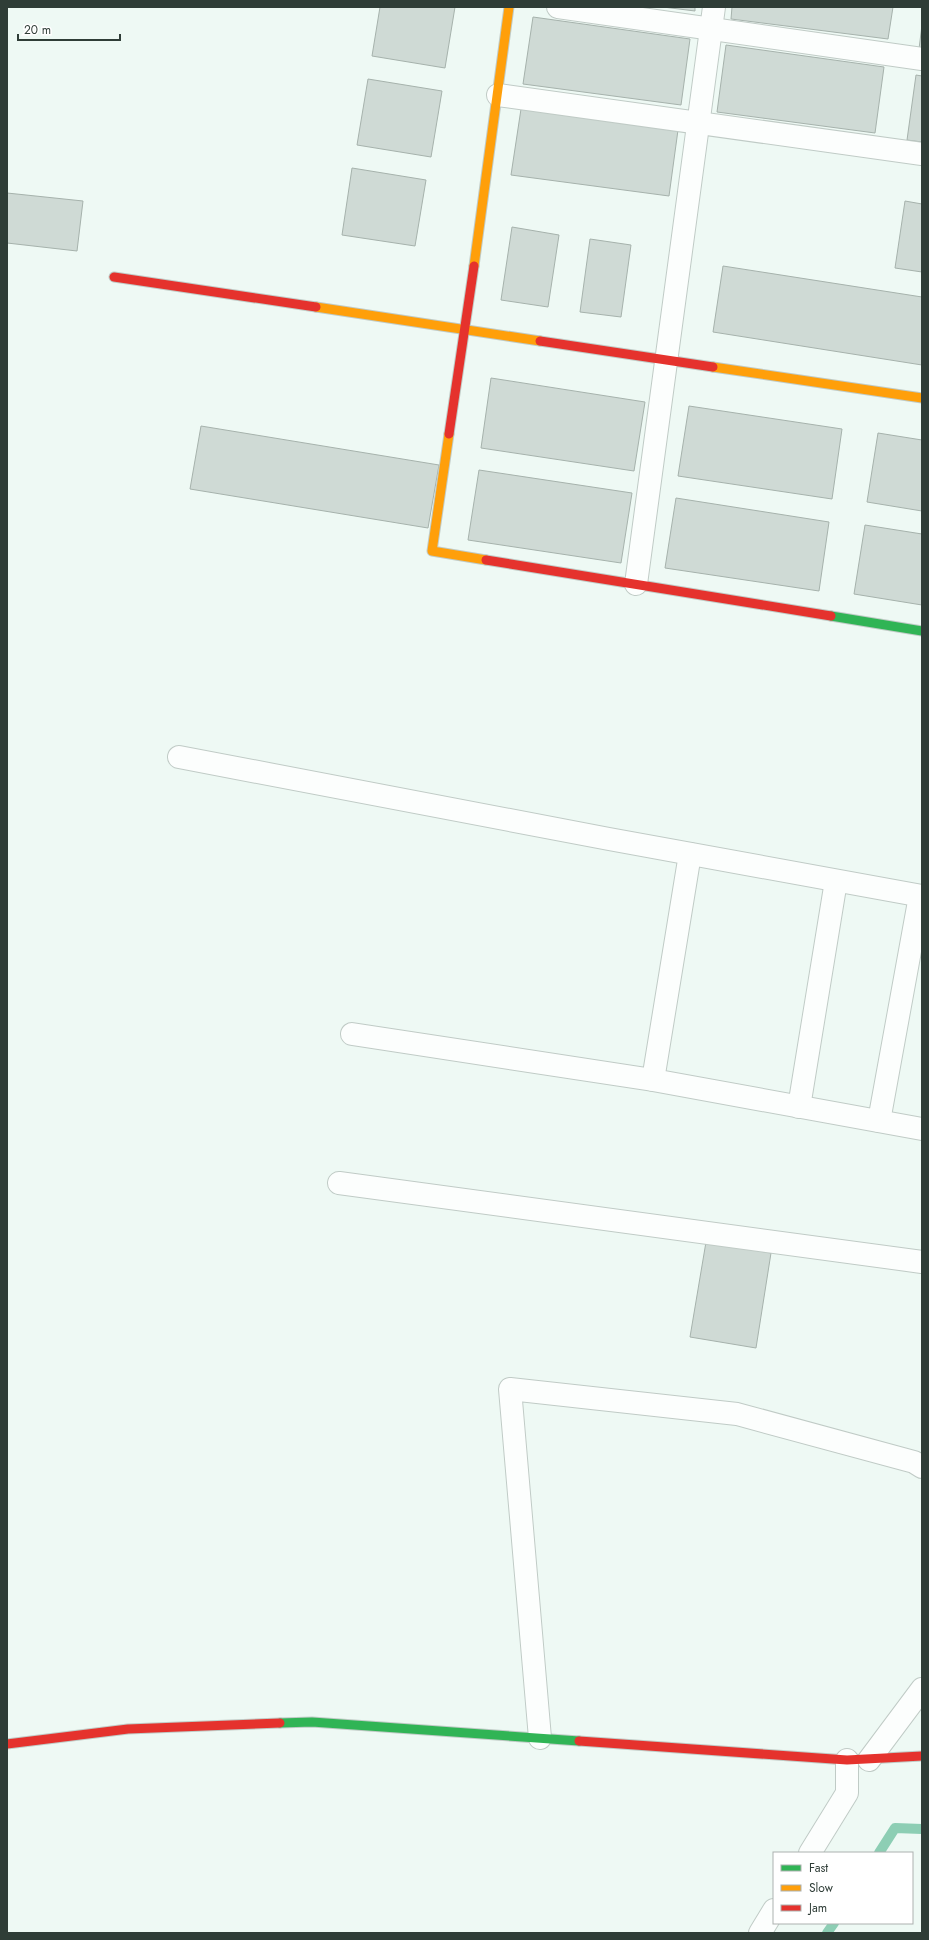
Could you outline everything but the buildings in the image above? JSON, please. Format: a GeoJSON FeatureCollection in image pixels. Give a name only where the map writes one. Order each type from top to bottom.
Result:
{"type":"FeatureCollection","features":[{"type":"Feature","properties":{"kind":"street"},"geometry":{"type":"LineString","coordinates":[[509,7],[465,329],[432,551],[922,631]]}},
{"type":"Feature","properties":{"kind":"street"},"geometry":{"type":"LineString","coordinates":[[558,7],[922,59]]}},
{"type":"Feature","properties":{"kind":"street"},"geometry":{"type":"LineString","coordinates":[[636,584],[714,7]]}},
{"type":"Feature","properties":{"kind":"street"},"geometry":{"type":"LineString","coordinates":[[498,95],[922,154]]}},
{"type":"Feature","properties":{"kind":"street"},"geometry":{"type":"LineString","coordinates":[[114,277],[922,398]]}},
{"type":"Feature","properties":{"kind":"street"},"geometry":{"type":"LineString","coordinates":[[179,757],[690,854],[921,896],[879,1121]]}},
{"type":"Feature","properties":{"kind":"street"},"geometry":{"type":"LineString","coordinates":[[653,1080],[690,854]]}},
{"type":"Feature","properties":{"kind":"street"},"geometry":{"type":"LineString","coordinates":[[799,1106],[836,881]]}},
{"type":"Feature","properties":{"kind":"street"},"geometry":{"type":"LineString","coordinates":[[352,1034],[653,1080],[922,1129]]}},
{"type":"Feature","properties":{"kind":"street"},"geometry":{"type":"LineString","coordinates":[[339,1183],[922,1262]]}},
{"type":"Feature","properties":{"kind":"street"},"geometry":{"type":"LineString","coordinates":[[540,1738],[510,1389],[737,1414],[914,1462],[922,1467]]}},
{"type":"Feature","properties":{"kind":"street"},"geometry":{"type":"LineString","coordinates":[[869,1760],[922,1689]]}},
{"type":"Feature","properties":{"kind":"street"},"geometry":{"type":"LineString","coordinates":[[7,1744],[128,1729],[312,1722],[847,1760],[922,1756]]}},
{"type":"Feature","properties":{"kind":"street"},"geometry":{"type":"LineString","coordinates":[[811,1852],[847,1793],[847,1760]]}},
{"type":"Feature","properties":{"kind":"street"},"geometry":{"type":"LineString","coordinates":[[760,1933],[773,1912]]}},
{"type":"Feature","properties":{"kind":"waterway"},"geometry":{"type":"LineString","coordinates":[[880,1852],[895,1828],[922,1829]]}},
{"type":"Feature","properties":{"kind":"waterway"},"geometry":{"type":"LineString","coordinates":[[827,1933],[833,1924]]}},
{"type":"Feature","properties":{"kind":"traffic: fast"},"geometry":{"type":"LineString","coordinates":[[831,616],[922,631]]}},
{"type":"Feature","properties":{"kind":"traffic: fast"},"geometry":{"type":"LineString","coordinates":[[280,1723],[312,1722],[579,1741]]}},
{"type":"Feature","properties":{"kind":"traffic: slow"},"geometry":{"type":"LineString","coordinates":[[474,266],[509,7]]}},
{"type":"Feature","properties":{"kind":"traffic: slow"},"geometry":{"type":"LineString","coordinates":[[316,307],[540,341]]}},
{"type":"Feature","properties":{"kind":"traffic: slow"},"geometry":{"type":"LineString","coordinates":[[713,367],[922,398]]}},
{"type":"Feature","properties":{"kind":"traffic: slow"},"geometry":{"type":"LineString","coordinates":[[449,434],[432,551],[486,560]]}},
{"type":"Feature","properties":{"kind":"traffic: jam"},"geometry":{"type":"LineString","coordinates":[[449,434],[474,266]]}},
{"type":"Feature","properties":{"kind":"traffic: jam"},"geometry":{"type":"LineString","coordinates":[[114,277],[316,307]]}},
{"type":"Feature","properties":{"kind":"traffic: jam"},"geometry":{"type":"LineString","coordinates":[[540,341],[713,367]]}},
{"type":"Feature","properties":{"kind":"traffic: jam"},"geometry":{"type":"LineString","coordinates":[[486,560],[831,616]]}},
{"type":"Feature","properties":{"kind":"traffic: jam"},"geometry":{"type":"LineString","coordinates":[[7,1744],[128,1729],[280,1723]]}},
{"type":"Feature","properties":{"kind":"traffic: jam"},"geometry":{"type":"LineString","coordinates":[[579,1741],[847,1760],[922,1756]]}}]}
